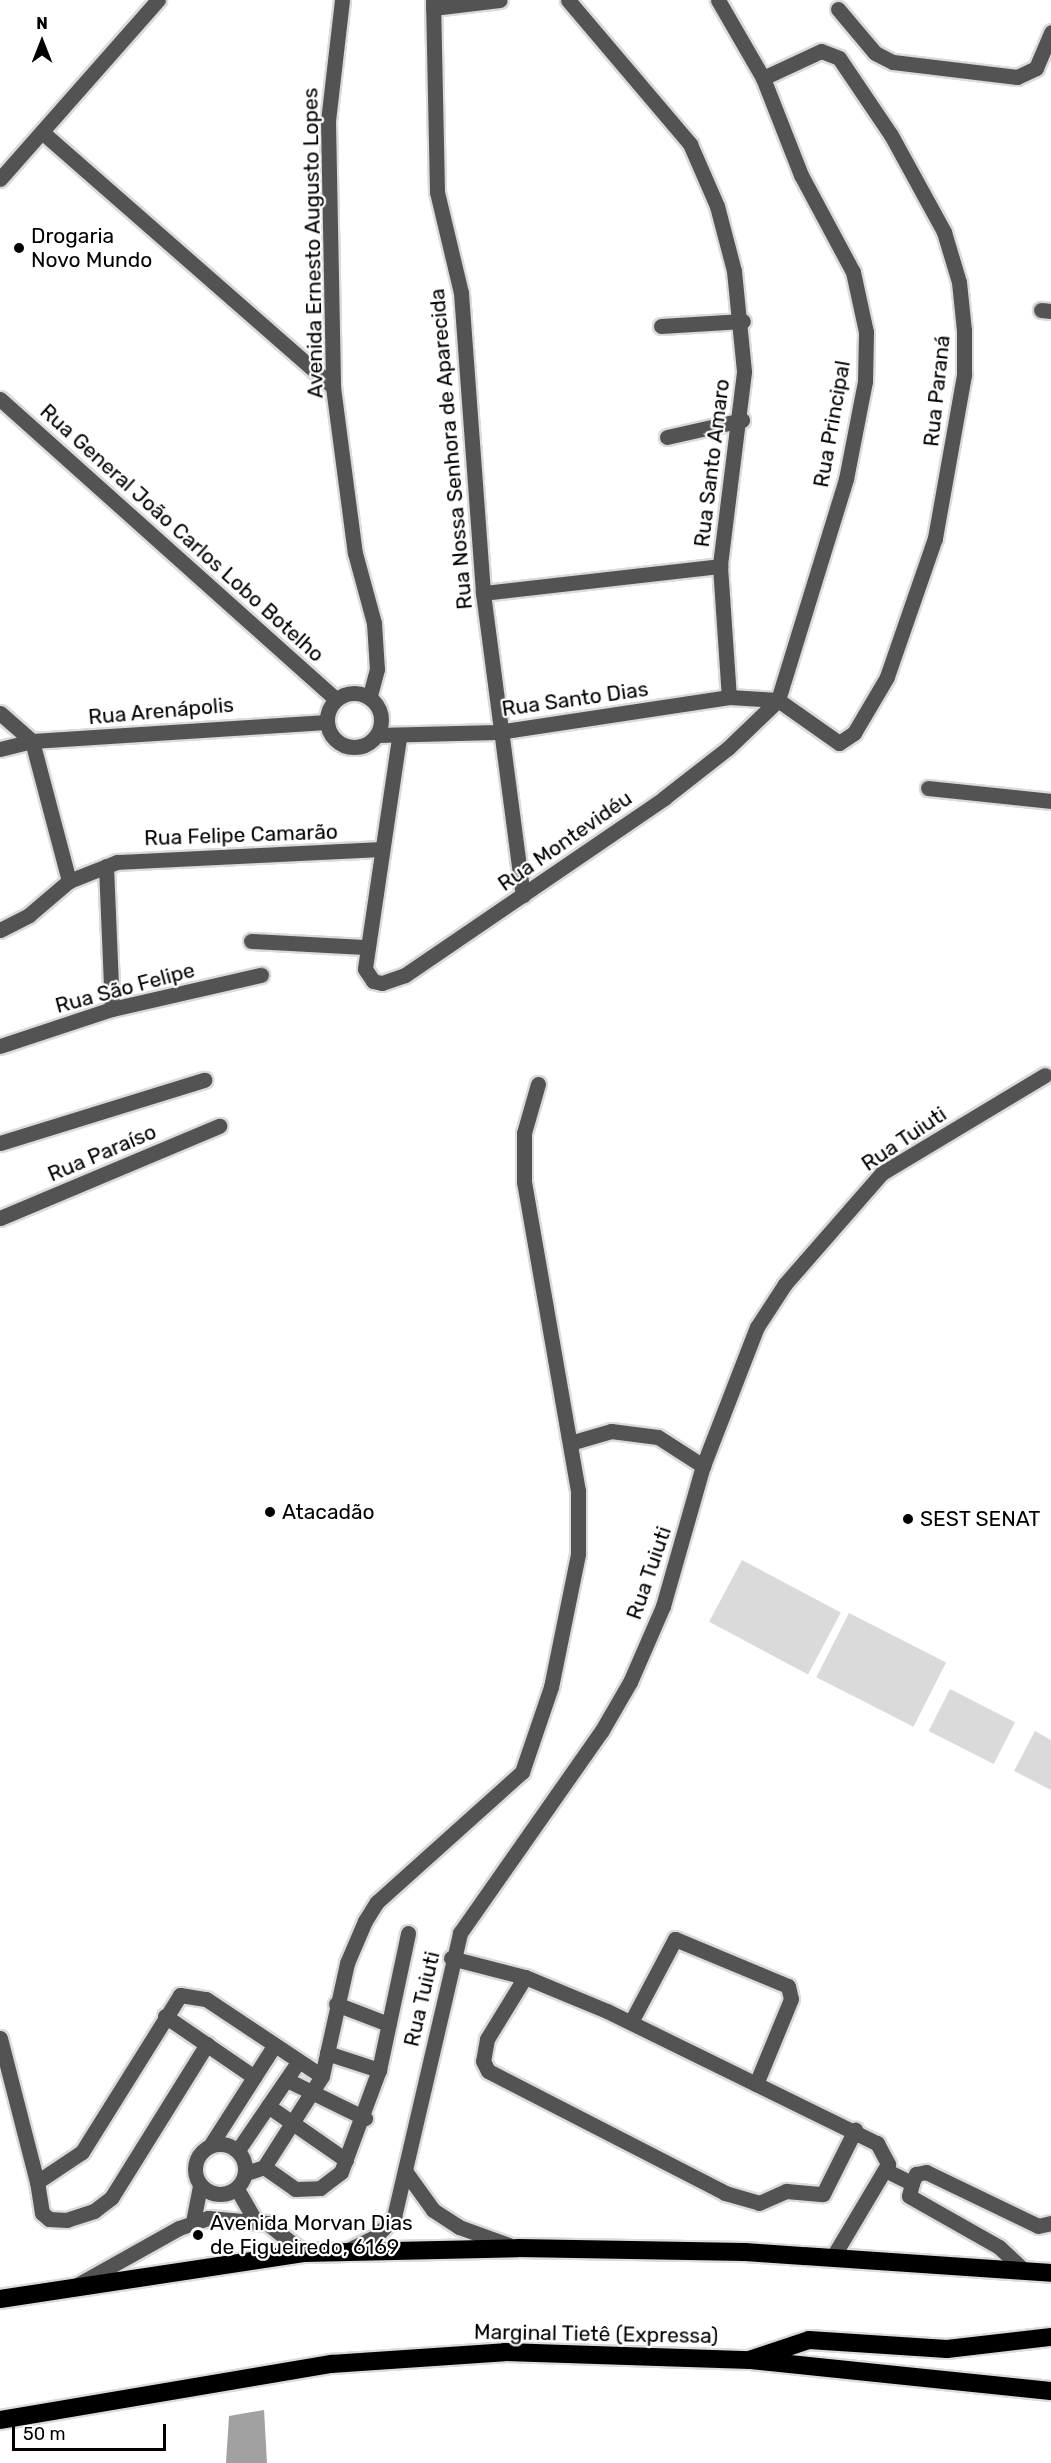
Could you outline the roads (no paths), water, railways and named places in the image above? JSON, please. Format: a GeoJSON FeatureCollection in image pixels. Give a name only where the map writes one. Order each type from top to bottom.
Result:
{"type":"FeatureCollection","features":[{"type":"Feature","properties":{"kind":"highway"},"geometry":{"type":"LineString","coordinates":[[0,2300],[304,2253],[519,2248],[834,2255],[1051,2273]]}},
{"type":"Feature","properties":{"kind":"highway"},"geometry":{"type":"LineString","coordinates":[[750,2360],[809,2340],[947,2349],[1051,2337]]}},
{"type":"Feature","properties":{"kind":"highway","name":"Marginal Tietê (Expressa)"},"geometry":{"type":"LineString","coordinates":[[0,2420],[331,2364],[506,2352],[750,2360],[1051,2391]]}},
{"type":"Feature","properties":{"kind":"street"},"geometry":{"type":"LineString","coordinates":[[0,179],[158,0]]}},
{"type":"Feature","properties":{"kind":"street","name":"Avenida Ernesto Augusto Lopes"},"geometry":{"type":"LineString","coordinates":[[342,0],[328,121],[333,387],[355,553],[374,623],[377,669],[369,698]]}},
{"type":"Feature","properties":{"kind":"street"},"geometry":{"type":"LineString","coordinates":[[433,4],[501,0]]}},
{"type":"Feature","properties":{"kind":"street","name":"Rua Santo Amaro"},"geometry":{"type":"LineString","coordinates":[[568,0],[609,55],[677,125],[701,164],[734,272],[743,321],[742,420],[720,566],[729,697]]}},
{"type":"Feature","properties":{"kind":"street","name":"Rua Principal"},"geometry":{"type":"LineString","coordinates":[[718,0],[763,78],[801,174],[853,272],[866,332],[865,381],[846,479],[778,700]]}},
{"type":"Feature","properties":{"kind":"street","name":"Rua Nossa Senhora de Aparecida"},"geometry":{"type":"LineString","coordinates":[[433,4],[437,192],[461,294],[483,593],[498,732],[523,895]]}},
{"type":"Feature","properties":{"kind":"street"},"geometry":{"type":"LineString","coordinates":[[838,9],[875,54],[893,62],[1017,76],[1036,68],[1051,32]]}},
{"type":"Feature","properties":{"kind":"street","name":"Rua Paraná"},"geometry":{"type":"LineString","coordinates":[[763,78],[821,51],[839,58],[891,135],[944,232],[959,282],[964,330],[964,375],[935,538],[887,677],[854,733],[839,743],[778,700]]}},
{"type":"Feature","properties":{"kind":"street"},"geometry":{"type":"LineString","coordinates":[[42,132],[333,387]]}},
{"type":"Feature","properties":{"kind":"street"},"geometry":{"type":"LineString","coordinates":[[661,326],[743,321]]}},
{"type":"Feature","properties":{"kind":"street","name":"Rua General João Carlos Lobo Botelho"},"geometry":{"type":"LineString","coordinates":[[0,399],[336,699]]}},
{"type":"Feature","properties":{"kind":"street"},"geometry":{"type":"LineString","coordinates":[[667,437],[742,420]]}},
{"type":"Feature","properties":{"kind":"street"},"geometry":{"type":"LineString","coordinates":[[483,593],[720,566]]}},
{"type":"Feature","properties":{"kind":"street"},"geometry":{"type":"LineString","coordinates":[[352,693],[369,698],[380,712],[377,735],[367,745],[349,747],[333,738],[326,722],[336,699],[352,693]]}},
{"type":"Feature","properties":{"kind":"street","name":"Rua Santo Dias"},"geometry":{"type":"LineString","coordinates":[[377,735],[399,738],[498,732],[729,697],[778,700]]}},
{"type":"Feature","properties":{"kind":"street","name":"Rua Montevidéu"},"geometry":{"type":"LineString","coordinates":[[366,947],[365,969],[373,981],[391,982],[674,791],[728,748],[778,700]]}},
{"type":"Feature","properties":{"kind":"street"},"geometry":{"type":"LineString","coordinates":[[0,713],[32,741],[69,881]]}},
{"type":"Feature","properties":{"kind":"street","name":"Rua Arenápolis"},"geometry":{"type":"LineString","coordinates":[[0,749],[32,741],[326,722]]}},
{"type":"Feature","properties":{"kind":"street"},"geometry":{"type":"LineString","coordinates":[[250,941],[366,947],[379,849],[399,738]]}},
{"type":"Feature","properties":{"kind":"street"},"geometry":{"type":"LineString","coordinates":[[928,788],[1051,801]]}},
{"type":"Feature","properties":{"kind":"street","name":"Rua Felipe Camarão"},"geometry":{"type":"LineString","coordinates":[[0,930],[29,915],[69,881],[106,866],[129,860],[379,849]]}},
{"type":"Feature","properties":{"kind":"street"},"geometry":{"type":"LineString","coordinates":[[106,866],[112,1010]]}},
{"type":"Feature","properties":{"kind":"street","name":"Rua São Felipe"},"geometry":{"type":"LineString","coordinates":[[0,1046],[112,1010],[261,975]]}},
{"type":"Feature","properties":{"kind":"street","name":"Rua Tuiuti"},"geometry":{"type":"LineString","coordinates":[[346,2252],[387,2228],[405,2171],[451,1958],[472,1912],[601,1732],[630,1682],[663,1606],[703,1466],[757,1327],[842,1214],[882,1173],[1045,1076]]}},
{"type":"Feature","properties":{"kind":"street"},"geometry":{"type":"LineString","coordinates":[[0,1143],[204,1080]]}},
{"type":"Feature","properties":{"kind":"street"},"geometry":{"type":"LineString","coordinates":[[200,2186],[219,2195],[237,2189],[246,2173],[264,2167],[322,2076],[336,2004],[356,1938],[377,1902],[504,1793],[534,1750],[578,1554],[578,1491],[542,1271],[524,1182],[524,1133],[538,1084]]}},
{"type":"Feature","properties":{"kind":"street","name":"Rua Paraíso"},"geometry":{"type":"LineString","coordinates":[[0,1218],[219,1126]]}},
{"type":"Feature","properties":{"kind":"street"},"geometry":{"type":"LineString","coordinates":[[570,1443],[611,1431],[658,1437],[703,1466]]}},
{"type":"Feature","properties":{"kind":"street"},"geometry":{"type":"LineString","coordinates":[[264,2167],[295,2189],[309,2190],[332,2183],[346,2160],[365,2118],[379,2070],[408,1933]]}},
{"type":"Feature","properties":{"kind":"street"},"geometry":{"type":"LineString","coordinates":[[631,2022],[675,1939],[788,1986],[790,2000],[756,2084]]}},
{"type":"Feature","properties":{"kind":"street"},"geometry":{"type":"LineString","coordinates":[[451,1958],[525,1977],[631,2022],[855,2130],[885,2151],[885,2170],[834,2255]]}},
{"type":"Feature","properties":{"kind":"street"},"geometry":{"type":"LineString","coordinates":[[525,1977],[487,2039],[483,2061],[488,2071],[725,2193],[759,2203],[786,2191],[823,2194],[855,2130]]}},
{"type":"Feature","properties":{"kind":"street"},"geometry":{"type":"LineString","coordinates":[[36,2182],[82,2152],[180,1995],[196,1995],[322,2076]]}},
{"type":"Feature","properties":{"kind":"street"},"geometry":{"type":"LineString","coordinates":[[336,2004],[388,2024]]}},
{"type":"Feature","properties":{"kind":"street"},"geometry":{"type":"LineString","coordinates":[[165,2016],[254,2077]]}},
{"type":"Feature","properties":{"kind":"street"},"geometry":{"type":"LineString","coordinates":[[0,2038],[42,2213],[49,2219],[94,2211],[111,2198],[207,2044]]}},
{"type":"Feature","properties":{"kind":"street"},"geometry":{"type":"LineString","coordinates":[[194,2222],[200,2186],[195,2162],[210,2146],[274,2046]]}},
{"type":"Feature","properties":{"kind":"street"},"geometry":{"type":"LineString","coordinates":[[327,2054],[379,2070]]}},
{"type":"Feature","properties":{"kind":"street"},"geometry":{"type":"LineString","coordinates":[[238,2150],[298,2062]]}},
{"type":"Feature","properties":{"kind":"street"},"geometry":{"type":"LineString","coordinates":[[287,2080],[365,2118]]}},
{"type":"Feature","properties":{"kind":"street"},"geometry":{"type":"LineString","coordinates":[[268,2106],[346,2160]]}},
{"type":"Feature","properties":{"kind":"street"},"geometry":{"type":"LineString","coordinates":[[210,2146],[238,2150]]}},
{"type":"Feature","properties":{"kind":"street"},"geometry":{"type":"LineString","coordinates":[[238,2150],[246,2173]]}},
{"type":"Feature","properties":{"kind":"street"},"geometry":{"type":"LineString","coordinates":[[885,2170],[912,2183]]}},
{"type":"Feature","properties":{"kind":"street"},"geometry":{"type":"LineString","coordinates":[[405,2171],[433,2210],[482,2237],[519,2248]]}},
{"type":"Feature","properties":{"kind":"street"},"geometry":{"type":"LineString","coordinates":[[1023,2269],[999,2247],[909,2196],[916,2174],[926,2172],[1038,2226],[1051,2224]]}},
{"type":"Feature","properties":{"kind":"street"},"geometry":{"type":"LineString","coordinates":[[237,2189],[253,2217],[304,2253]]}},
{"type":"Feature","properties":{"kind":"street"},"geometry":{"type":"LineString","coordinates":[[73,2287],[194,2222],[253,2217]]}},
{"type":"Feature","properties":{"kind":"place","name":"Drogaria Novo Mundo"},"geometry":{"type":"Point","coordinates":[19,248]}},
{"type":"Feature","properties":{"kind":"place","name":"Atacadão"},"geometry":{"type":"Point","coordinates":[270,1512]}},
{"type":"Feature","properties":{"kind":"place","name":"SEST SENAT"},"geometry":{"type":"Point","coordinates":[908,1519]}},
{"type":"Feature","properties":{"kind":"place","name":"Avenida Morvan Dias de Figueiredo, 6169"},"geometry":{"type":"Point","coordinates":[198,2235]}}]}
